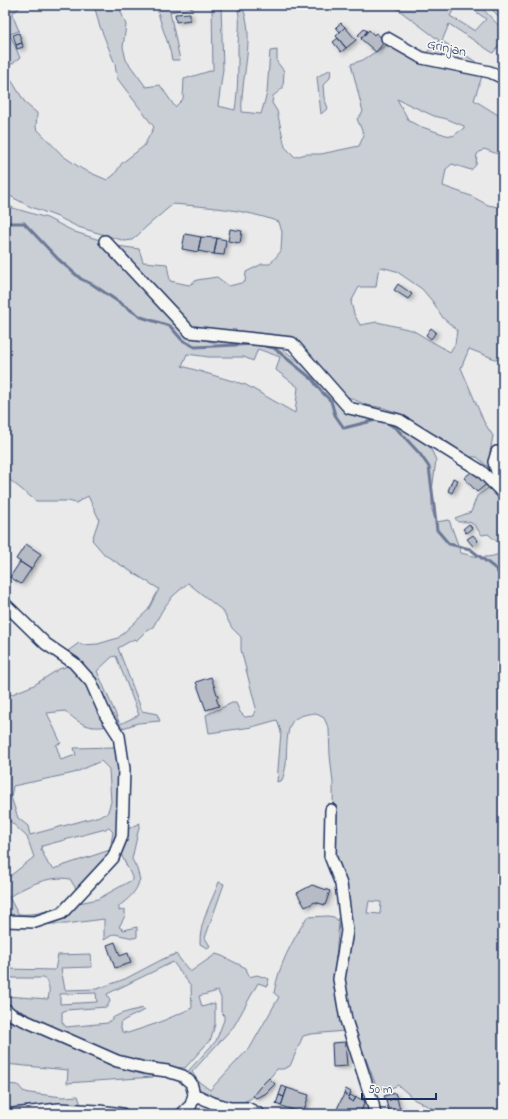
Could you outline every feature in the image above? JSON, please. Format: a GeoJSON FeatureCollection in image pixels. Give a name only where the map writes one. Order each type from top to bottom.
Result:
{"type":"FeatureCollection","features":[{"type":"Feature","properties":{"kind":"street","name":"Grinjan"},"geometry":{"type":"LineString","coordinates":[[386,38],[422,58],[490,72],[503,78]]}},
{"type":"Feature","properties":{"kind":"street"},"geometry":{"type":"LineString","coordinates":[[105,240],[190,332],[292,343],[349,408],[399,420],[481,471],[503,494]]}},
{"type":"Feature","properties":{"kind":"street"},"geometry":{"type":"LineString","coordinates":[[503,452],[497,452],[494,462],[499,478],[503,484]]}},
{"type":"Feature","properties":{"kind":"street"},"geometry":{"type":"LineString","coordinates":[[5,604],[46,644],[74,663],[91,682],[106,716],[119,736],[124,769],[122,836],[113,858],[62,913],[35,922],[5,921]]}},
{"type":"Feature","properties":{"kind":"street"},"geometry":{"type":"LineString","coordinates":[[331,810],[330,856],[341,884],[347,931],[339,979],[346,1020],[375,1114]]}},
{"type":"Feature","properties":{"kind":"street"},"geometry":{"type":"LineString","coordinates":[[5,1009],[12,1016],[117,1062],[145,1068],[167,1070],[183,1076],[191,1083],[194,1094],[191,1105],[182,1114]]}},
{"type":"Feature","properties":{"kind":"street"},"geometry":{"type":"LineString","coordinates":[[194,1094],[230,1108],[247,1108],[259,1114]]}},
{"type":"Feature","properties":{"kind":"street"},"geometry":{"type":"LineString","coordinates":[[13,1114],[58,1109],[122,1114]]}},
{"type":"Feature","properties":{"kind":"shaded area"},"geometry":{"type":"Polygon","coordinates":[[[5,5],[22,5],[12,14],[19,31],[10,34],[20,58],[5,69],[5,5]]]}},
{"type":"Feature","properties":{"kind":"shaded area"},"geometry":{"type":"Polygon","coordinates":[[[92,5],[120,5],[126,25],[123,47],[126,60],[146,87],[160,85],[175,107],[183,99],[184,79],[213,70],[212,5],[221,5],[223,69],[218,106],[235,110],[239,24],[238,10],[244,11],[247,23],[248,48],[243,87],[242,112],[261,114],[267,93],[270,51],[277,50],[277,62],[284,71],[283,88],[273,96],[272,103],[277,111],[285,147],[295,157],[306,154],[321,154],[359,146],[364,135],[357,119],[363,112],[351,64],[363,60],[389,43],[483,73],[474,100],[503,118],[503,156],[484,149],[477,154],[476,165],[471,170],[452,164],[446,169],[443,186],[471,196],[488,205],[503,208],[503,362],[469,349],[461,368],[484,422],[493,436],[490,452],[496,474],[477,457],[470,457],[440,437],[425,430],[398,413],[384,408],[366,405],[344,395],[284,341],[275,335],[209,334],[185,325],[117,252],[117,246],[139,249],[143,262],[167,264],[170,281],[189,285],[197,280],[217,277],[229,286],[245,282],[246,272],[262,264],[270,264],[281,251],[282,232],[279,222],[240,211],[173,204],[132,240],[125,241],[78,227],[58,217],[31,207],[5,193],[5,70],[26,104],[37,113],[36,128],[63,156],[82,169],[107,180],[114,175],[122,163],[144,146],[154,127],[117,78],[115,64],[99,24],[96,12],[92,5]],[[397,99],[409,121],[419,126],[453,136],[464,128],[464,126],[447,119],[434,116],[397,99]],[[381,267],[378,272],[376,287],[359,287],[351,302],[354,314],[360,325],[377,322],[412,330],[450,352],[455,344],[457,330],[443,318],[433,302],[422,289],[396,271],[381,267]]]}},
{"type":"Feature","properties":{"kind":"shaded area"},"geometry":{"type":"Polygon","coordinates":[[[157,5],[193,5],[193,8],[170,12],[180,60],[172,60],[157,5]]]}},
{"type":"Feature","properties":{"kind":"shaded area"},"geometry":{"type":"Polygon","coordinates":[[[392,5],[456,5],[450,16],[475,31],[486,19],[467,5],[479,5],[503,30],[503,40],[493,53],[449,24],[442,41],[483,66],[424,55],[439,40],[392,5]]]}},
{"type":"Feature","properties":{"kind":"shaded area"},"geometry":{"type":"Polygon","coordinates":[[[488,5],[503,5],[503,21],[488,5]]]}},
{"type":"Feature","properties":{"kind":"shaded area"},"geometry":{"type":"Polygon","coordinates":[[[331,69],[330,78],[323,85],[324,98],[328,108],[321,114],[317,77],[331,69]]]}},
{"type":"Feature","properties":{"kind":"shaded area"},"geometry":{"type":"Polygon","coordinates":[[[5,203],[13,208],[47,218],[75,232],[109,243],[190,334],[211,342],[232,342],[279,346],[324,382],[336,397],[385,417],[430,447],[436,460],[432,491],[432,510],[436,522],[449,520],[461,553],[477,557],[488,557],[498,555],[503,552],[503,558],[499,570],[503,576],[503,1114],[444,1114],[415,1100],[398,1085],[389,1089],[377,1088],[341,994],[346,924],[334,874],[333,783],[329,729],[324,718],[312,713],[295,719],[292,723],[288,734],[286,765],[282,780],[277,782],[281,732],[277,720],[252,727],[209,733],[206,715],[232,703],[236,703],[240,712],[245,717],[253,716],[256,708],[241,650],[241,637],[232,628],[223,611],[188,583],[173,596],[163,609],[153,627],[147,630],[136,641],[134,639],[118,648],[142,711],[157,714],[160,721],[138,723],[123,728],[116,724],[87,668],[65,653],[79,643],[82,645],[98,644],[118,638],[148,610],[159,589],[105,555],[92,540],[99,519],[88,496],[76,503],[68,501],[36,501],[5,476],[5,203]],[[258,349],[253,361],[244,357],[209,357],[187,354],[182,366],[246,385],[295,413],[298,387],[276,370],[280,357],[258,349]],[[116,656],[112,657],[97,671],[120,724],[139,715],[116,656]],[[369,901],[367,913],[380,914],[381,902],[369,901]]]}},
{"type":"Feature","properties":{"kind":"shaded area"},"geometry":{"type":"Polygon","coordinates":[[[494,484],[503,492],[503,545],[488,534],[482,535],[473,524],[468,522],[458,522],[455,518],[471,512],[477,496],[494,484]]]}},
{"type":"Feature","properties":{"kind":"shaded area"},"geometry":{"type":"Polygon","coordinates":[[[71,665],[86,681],[108,726],[89,726],[79,722],[65,711],[47,713],[61,743],[56,745],[61,760],[76,755],[74,748],[114,747],[121,771],[119,828],[111,856],[78,892],[70,879],[62,878],[38,882],[9,897],[18,914],[37,913],[55,908],[60,910],[42,918],[5,918],[5,880],[34,857],[27,837],[10,821],[5,822],[5,697],[34,685],[59,669],[71,665]],[[101,761],[74,773],[13,786],[11,797],[18,818],[28,826],[30,835],[107,814],[111,802],[109,769],[101,761]],[[109,828],[42,846],[41,849],[48,864],[53,869],[110,850],[113,832],[109,828]]]}},
{"type":"Feature","properties":{"kind":"shaded area"},"geometry":{"type":"Polygon","coordinates":[[[140,823],[132,859],[140,880],[134,892],[119,906],[119,911],[125,909],[125,916],[119,927],[124,930],[137,927],[137,937],[134,938],[114,934],[104,940],[104,919],[66,924],[44,924],[74,904],[98,899],[132,880],[120,852],[126,830],[140,823]]]}},
{"type":"Feature","properties":{"kind":"shaded area"},"geometry":{"type":"Polygon","coordinates":[[[219,882],[224,884],[205,938],[210,946],[207,948],[200,944],[200,936],[206,912],[219,882]]]}},
{"type":"Feature","properties":{"kind":"shaded area"},"geometry":{"type":"Polygon","coordinates":[[[328,916],[334,917],[339,922],[334,981],[338,1008],[345,1031],[303,1036],[290,1066],[283,1069],[277,1069],[253,1097],[240,1103],[230,1104],[214,1100],[200,1089],[188,1073],[216,1041],[224,1020],[224,1015],[221,1012],[221,998],[218,991],[199,996],[202,1007],[215,1003],[215,1024],[211,1039],[185,1068],[158,1066],[121,1057],[5,1004],[5,996],[48,999],[49,990],[44,978],[5,978],[5,969],[55,970],[58,955],[91,954],[92,967],[61,968],[65,990],[97,989],[125,979],[163,959],[176,954],[190,972],[216,954],[222,956],[246,968],[249,977],[257,975],[269,979],[267,986],[258,983],[234,1026],[192,1072],[198,1081],[210,1090],[251,1046],[279,997],[274,993],[279,972],[291,944],[307,917],[328,916]],[[173,962],[107,994],[110,1001],[107,1007],[66,1010],[62,1012],[62,1022],[66,1027],[108,1023],[119,1015],[143,1008],[145,1010],[120,1023],[122,1032],[128,1033],[158,1023],[192,1008],[191,986],[173,962]],[[96,993],[60,994],[60,1004],[97,1002],[96,993]]]}},
{"type":"Feature","properties":{"kind":"shaded area"},"geometry":{"type":"Polygon","coordinates":[[[5,1015],[124,1069],[153,1074],[153,1077],[67,1083],[68,1070],[5,1064],[5,1015]]]}},
{"type":"Feature","properties":{"kind":"shaded area"},"geometry":{"type":"Polygon","coordinates":[[[5,1084],[18,1085],[23,1091],[29,1093],[63,1097],[78,1096],[82,1108],[5,1112],[5,1084]]]}},
{"type":"Feature","properties":{"kind":"building"},"geometry":{"type":"Polygon","coordinates":[[[190,13],[190,20],[176,22],[175,14],[190,13]]]}},
{"type":"Feature","properties":{"kind":"building"},"geometry":{"type":"Polygon","coordinates":[[[341,23],[345,27],[340,32],[336,27],[341,23]]]}},
{"type":"Feature","properties":{"kind":"building"},"geometry":{"type":"Polygon","coordinates":[[[345,27],[356,40],[346,48],[336,36],[345,27]]]}},
{"type":"Feature","properties":{"kind":"building"},"geometry":{"type":"Polygon","coordinates":[[[364,29],[367,31],[362,38],[358,35],[364,29]]]}},
{"type":"Feature","properties":{"kind":"building"},"geometry":{"type":"Polygon","coordinates":[[[369,30],[374,35],[376,33],[385,41],[376,52],[361,39],[369,30]]]}},
{"type":"Feature","properties":{"kind":"building"},"geometry":{"type":"Polygon","coordinates":[[[19,33],[22,43],[16,45],[13,35],[19,33]]]}},
{"type":"Feature","properties":{"kind":"building"},"geometry":{"type":"Polygon","coordinates":[[[338,38],[346,48],[341,52],[333,42],[338,38]]]}},
{"type":"Feature","properties":{"kind":"building"},"geometry":{"type":"Polygon","coordinates":[[[22,43],[23,47],[17,49],[16,45],[22,43]]]}},
{"type":"Feature","properties":{"kind":"building"},"geometry":{"type":"Polygon","coordinates":[[[230,229],[242,231],[240,243],[228,241],[230,229]]]}},
{"type":"Feature","properties":{"kind":"building"},"geometry":{"type":"Polygon","coordinates":[[[185,234],[201,237],[198,252],[182,249],[185,234]]]}},
{"type":"Feature","properties":{"kind":"building"},"geometry":{"type":"Polygon","coordinates":[[[201,237],[217,238],[214,254],[198,251],[201,237]]]}},
{"type":"Feature","properties":{"kind":"building"},"geometry":{"type":"Polygon","coordinates":[[[217,238],[226,240],[224,255],[214,254],[217,238]]]}},
{"type":"Feature","properties":{"kind":"building"},"geometry":{"type":"Polygon","coordinates":[[[398,284],[412,294],[408,299],[394,290],[398,284]]]}},
{"type":"Feature","properties":{"kind":"building"},"geometry":{"type":"Polygon","coordinates":[[[431,328],[436,332],[431,339],[426,335],[431,328]]]}},
{"type":"Feature","properties":{"kind":"building"},"geometry":{"type":"Polygon","coordinates":[[[476,468],[489,482],[477,492],[464,478],[476,468]]]}},
{"type":"Feature","properties":{"kind":"building"},"geometry":{"type":"Polygon","coordinates":[[[453,478],[458,480],[452,493],[448,491],[453,478]]]}},
{"type":"Feature","properties":{"kind":"building"},"geometry":{"type":"Polygon","coordinates":[[[469,524],[472,528],[466,533],[463,529],[469,524]]]}},
{"type":"Feature","properties":{"kind":"building"},"geometry":{"type":"Polygon","coordinates":[[[473,535],[478,541],[473,546],[467,539],[473,535]]]}},
{"type":"Feature","properties":{"kind":"building"},"geometry":{"type":"Polygon","coordinates":[[[26,544],[41,554],[31,569],[16,559],[26,544]]]}},
{"type":"Feature","properties":{"kind":"building"},"geometry":{"type":"Polygon","coordinates":[[[20,562],[31,569],[21,584],[10,577],[20,562]]]}},
{"type":"Feature","properties":{"kind":"building"},"geometry":{"type":"Polygon","coordinates":[[[211,677],[218,697],[216,698],[219,706],[206,710],[196,682],[211,677]]]}},
{"type":"Feature","properties":{"kind":"building"},"geometry":{"type":"Polygon","coordinates":[[[312,885],[330,891],[325,905],[315,902],[305,907],[297,893],[312,885]]]}},
{"type":"Feature","properties":{"kind":"building"},"geometry":{"type":"Polygon","coordinates":[[[115,942],[120,956],[128,953],[131,963],[115,968],[107,945],[115,942]]]}},
{"type":"Feature","properties":{"kind":"building"},"geometry":{"type":"Polygon","coordinates":[[[345,1042],[347,1066],[333,1067],[332,1043],[345,1042]]]}},
{"type":"Feature","properties":{"kind":"building"},"geometry":{"type":"Polygon","coordinates":[[[269,1078],[275,1084],[265,1094],[256,1098],[253,1096],[259,1088],[269,1078]]]}},
{"type":"Feature","properties":{"kind":"building"},"geometry":{"type":"Polygon","coordinates":[[[282,1086],[287,1088],[284,1097],[279,1095],[282,1086]]]}},
{"type":"Feature","properties":{"kind":"building"},"geometry":{"type":"Polygon","coordinates":[[[287,1088],[309,1095],[303,1113],[281,1106],[287,1088]]]}},
{"type":"Feature","properties":{"kind":"building"},"geometry":{"type":"Polygon","coordinates":[[[346,1089],[351,1092],[349,1097],[344,1094],[346,1089]]]}},
{"type":"Feature","properties":{"kind":"building"},"geometry":{"type":"Polygon","coordinates":[[[395,1093],[397,1098],[386,1101],[384,1096],[395,1093]]]}},
{"type":"Feature","properties":{"kind":"building"},"geometry":{"type":"Polygon","coordinates":[[[344,1094],[353,1102],[356,1097],[365,1101],[360,1114],[343,1114],[336,1111],[344,1094]]]}},
{"type":"Feature","properties":{"kind":"building"},"geometry":{"type":"Polygon","coordinates":[[[279,1095],[284,1097],[281,1106],[276,1104],[279,1095]]]}},
{"type":"Feature","properties":{"kind":"building"},"geometry":{"type":"Polygon","coordinates":[[[350,1095],[356,1098],[353,1102],[348,1099],[350,1095]]]}},
{"type":"Feature","properties":{"kind":"building"},"geometry":{"type":"Polygon","coordinates":[[[397,1098],[401,1114],[390,1114],[386,1101],[397,1098]]]}},
{"type":"Feature","properties":{"kind":"building"},"geometry":{"type":"Polygon","coordinates":[[[404,1108],[406,1114],[401,1114],[400,1109],[404,1108]]]}},
{"type":"Feature","properties":{"kind":"waterway"},"geometry":{"type":"LineString","coordinates":[[5,223],[24,223],[58,259],[81,279],[92,284],[141,317],[170,326],[182,340],[195,347],[257,344],[274,348],[312,379],[331,401],[335,415],[344,428],[376,420]]}},
{"type":"Feature","properties":{"kind":"waterway"},"geometry":{"type":"LineString","coordinates":[[386,422],[397,429],[420,454],[429,467],[437,530],[449,544],[470,549],[496,569],[503,580]]}}]}
